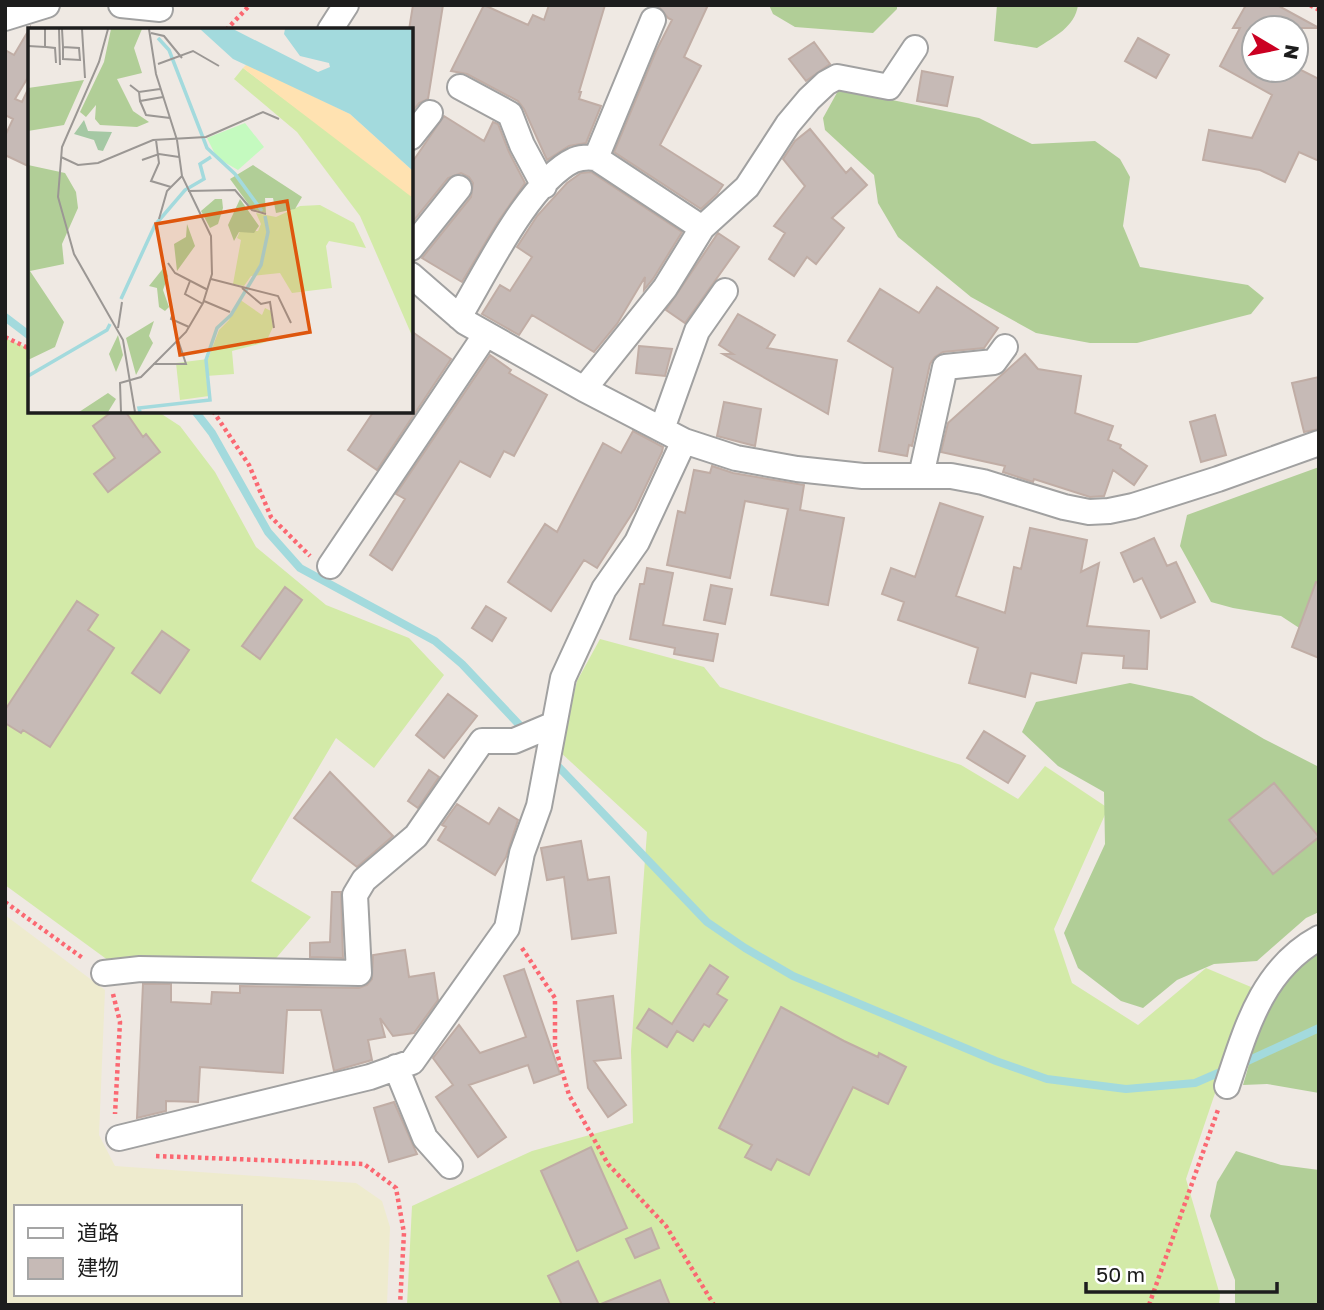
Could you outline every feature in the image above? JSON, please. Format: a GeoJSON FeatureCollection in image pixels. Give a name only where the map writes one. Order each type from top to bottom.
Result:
{"type":"FeatureCollection","features":[{"type":"Feature","properties":{"kind":"street"},"geometry":{"type":"LineString","coordinates":[[5,18],[47,5]]}},
{"type":"Feature","properties":{"kind":"street"},"geometry":{"type":"LineString","coordinates":[[121,5],[163,15]]}},
{"type":"Feature","properties":{"kind":"street"},"geometry":{"type":"LineString","coordinates":[[331,28],[346,5]]}},
{"type":"Feature","properties":{"kind":"street"},"geometry":{"type":"LineString","coordinates":[[596,158],[653,20]]}},
{"type":"Feature","properties":{"kind":"street"},"geometry":{"type":"LineString","coordinates":[[584,389],[665,288],[702,228],[747,187],[788,124],[809,99],[837,77],[889,87],[915,48]]}},
{"type":"Feature","properties":{"kind":"street"},"geometry":{"type":"LineString","coordinates":[[460,87],[510,114],[522,145],[544,186]]}},
{"type":"Feature","properties":{"kind":"street"},"geometry":{"type":"LineString","coordinates":[[413,134],[430,113]]}},
{"type":"Feature","properties":{"kind":"street"},"geometry":{"type":"LineString","coordinates":[[459,317],[525,208],[553,175],[583,157],[596,158],[702,228]]}},
{"type":"Feature","properties":{"kind":"street"},"geometry":{"type":"LineString","coordinates":[[413,246],[459,188]]}},
{"type":"Feature","properties":{"kind":"street"},"geometry":{"type":"LineString","coordinates":[[413,277],[459,317],[584,389],[684,441],[736,458],[797,469],[863,476],[951,476],[983,482],[1089,512],[1133,506],[1319,443]]}},
{"type":"Feature","properties":{"kind":"street"},"geometry":{"type":"LineString","coordinates":[[662,429],[697,331],[725,291]]}},
{"type":"Feature","properties":{"kind":"street"},"geometry":{"type":"LineString","coordinates":[[330,566],[486,334]]}},
{"type":"Feature","properties":{"kind":"street"},"geometry":{"type":"LineString","coordinates":[[921,476],[945,367],[994,362],[1005,346]]}},
{"type":"Feature","properties":{"kind":"street"},"geometry":{"type":"LineString","coordinates":[[119,1138],[370,1077],[412,1062],[507,928],[522,853],[538,806],[563,678],[604,589],[637,542],[684,441]]}},
{"type":"Feature","properties":{"kind":"street"},"geometry":{"type":"LineString","coordinates":[[104,973],[140,969],[359,973],[355,895],[364,880],[416,836],[482,741],[514,741],[552,725]]}},
{"type":"Feature","properties":{"kind":"street"},"geometry":{"type":"LineString","coordinates":[[1227,1086],[1239,1048],[1264,988],[1292,956],[1319,938]]}},
{"type":"Feature","properties":{"kind":"street"},"geometry":{"type":"LineString","coordinates":[[396,1068],[425,1138],[450,1166]]}},
{"type":"Feature","properties":{"kind":"path"},"geometry":{"type":"LineString","coordinates":[[228,28],[250,5]]}},
{"type":"Feature","properties":{"kind":"path"},"geometry":{"type":"LineString","coordinates":[[1310,5],[1319,10]]}},
{"type":"Feature","properties":{"kind":"path"},"geometry":{"type":"LineString","coordinates":[[5,337],[28,348]]}},
{"type":"Feature","properties":{"kind":"path"},"geometry":{"type":"LineString","coordinates":[[213,413],[249,465],[271,517],[309,556],[330,566]]}},
{"type":"Feature","properties":{"kind":"path"},"geometry":{"type":"LineString","coordinates":[[5,902],[104,973],[120,1022],[115,1122],[119,1138]]}},
{"type":"Feature","properties":{"kind":"path"},"geometry":{"type":"LineString","coordinates":[[507,928],[555,998],[555,1046],[569,1095],[608,1164],[666,1226],[714,1305]]}},
{"type":"Feature","properties":{"kind":"path"},"geometry":{"type":"LineString","coordinates":[[1149,1305],[1227,1086]]}},
{"type":"Feature","properties":{"kind":"path"},"geometry":{"type":"LineString","coordinates":[[154,1156],[364,1164],[396,1188],[404,1233],[400,1305]]}},
{"type":"Feature","properties":{"kind":"shaded area"},"geometry":{"type":"Polygon","coordinates":[[[5,915],[105,990],[99,1135],[115,1166],[356,1183],[382,1201],[390,1227],[387,1305],[5,1305],[5,915]]]}},
{"type":"Feature","properties":{"kind":"green space"},"geometry":{"type":"Polygon","coordinates":[[[769,5],[897,5],[897,9],[873,33],[795,27],[773,14],[769,5]]]}},
{"type":"Feature","properties":{"kind":"green space"},"geometry":{"type":"Polygon","coordinates":[[[997,5],[1078,5],[1068,25],[1037,48],[994,41],[997,5]]]}},
{"type":"Feature","properties":{"kind":"green space"},"geometry":{"type":"Polygon","coordinates":[[[839,89],[979,118],[1032,144],[1095,141],[1120,159],[1130,177],[1123,226],[1140,267],[1248,285],[1264,298],[1251,314],[1137,343],[1090,343],[1036,333],[971,297],[898,237],[878,203],[874,175],[825,130],[823,118],[839,89]]]}},
{"type":"Feature","properties":{"kind":"green space"},"geometry":{"type":"Polygon","coordinates":[[[5,338],[28,348],[28,413],[160,413],[180,426],[215,472],[256,547],[326,605],[409,638],[444,675],[374,768],[336,738],[251,881],[311,917],[272,963],[116,966],[5,885],[5,338]]]}},
{"type":"Feature","properties":{"kind":"green space"},"geometry":{"type":"Polygon","coordinates":[[[1319,467],[1319,641],[1281,616],[1211,602],[1180,546],[1187,515],[1319,467]]]}},
{"type":"Feature","properties":{"kind":"green space"},"geometry":{"type":"Polygon","coordinates":[[[600,639],[704,667],[720,687],[961,765],[1018,799],[1045,766],[1108,808],[1054,929],[1072,983],[1138,1025],[1206,968],[1251,987],[1186,1179],[1220,1295],[1219,1305],[407,1305],[412,1206],[532,1151],[633,1123],[631,1051],[647,832],[559,751],[577,681],[600,639]]]}},
{"type":"Feature","properties":{"kind":"green space"},"geometry":{"type":"Polygon","coordinates":[[[1130,683],[1192,696],[1264,739],[1319,767],[1319,912],[1306,918],[1257,961],[1214,964],[1177,980],[1143,1008],[1121,1001],[1078,968],[1064,933],[1105,844],[1104,792],[1058,766],[1022,732],[1036,702],[1130,683]]]}},
{"type":"Feature","properties":{"kind":"green space"},"geometry":{"type":"Polygon","coordinates":[[[1319,952],[1319,1093],[1267,1084],[1243,1085],[1259,1027],[1275,990],[1286,974],[1301,961],[1319,952]]]}},
{"type":"Feature","properties":{"kind":"green space"},"geometry":{"type":"Polygon","coordinates":[[[1236,1151],[1281,1165],[1319,1170],[1319,1305],[1235,1305],[1235,1280],[1210,1216],[1217,1182],[1236,1151]]]}},
{"type":"Feature","properties":{"kind":"building"},"geometry":{"type":"Polygon","coordinates":[[[413,5],[443,5],[428,99],[419,103],[413,110],[413,28],[409,28],[413,5]]]}},
{"type":"Feature","properties":{"kind":"building"},"geometry":{"type":"Polygon","coordinates":[[[484,5],[528,25],[533,15],[544,20],[549,5],[605,5],[579,92],[579,99],[601,106],[586,143],[569,146],[547,160],[518,101],[467,74],[451,71],[484,5]]]}},
{"type":"Feature","properties":{"kind":"building"},"geometry":{"type":"Polygon","coordinates":[[[652,5],[708,5],[684,57],[701,66],[660,145],[723,185],[701,209],[614,152],[656,51],[672,20],[659,7],[652,5]]]}},
{"type":"Feature","properties":{"kind":"building"},"geometry":{"type":"Polygon","coordinates":[[[1246,5],[1277,5],[1293,14],[1241,14],[1246,5]]]}},
{"type":"Feature","properties":{"kind":"building"},"geometry":{"type":"Polygon","coordinates":[[[1240,16],[1240,28],[1233,28],[1240,16]]]}},
{"type":"Feature","properties":{"kind":"building"},"geometry":{"type":"Polygon","coordinates":[[[1240,28],[1240,77],[1220,66],[1240,28]]]}},
{"type":"Feature","properties":{"kind":"building"},"geometry":{"type":"Polygon","coordinates":[[[28,31],[28,77],[15,99],[22,102],[28,89],[28,166],[5,155],[5,136],[13,119],[5,115],[5,50],[14,55],[28,31]]]}},
{"type":"Feature","properties":{"kind":"building"},"geometry":{"type":"Polygon","coordinates":[[[1138,38],[1169,55],[1156,78],[1125,61],[1138,38]]]}},
{"type":"Feature","properties":{"kind":"building"},"geometry":{"type":"Polygon","coordinates":[[[814,42],[830,64],[806,81],[789,59],[814,42]]]}},
{"type":"Feature","properties":{"kind":"building"},"geometry":{"type":"Polygon","coordinates":[[[922,71],[953,77],[947,106],[917,101],[922,71]]]}},
{"type":"Feature","properties":{"kind":"building"},"geometry":{"type":"Polygon","coordinates":[[[1310,74],[1319,79],[1319,161],[1299,152],[1285,182],[1260,170],[1203,160],[1209,130],[1252,138],[1272,95],[1252,84],[1310,84],[1310,74]]]}},
{"type":"Feature","properties":{"kind":"building"},"geometry":{"type":"Polygon","coordinates":[[[444,116],[484,141],[493,122],[498,124],[525,183],[497,223],[462,282],[422,258],[471,197],[473,183],[461,173],[448,178],[413,222],[413,161],[444,116]]]}},
{"type":"Feature","properties":{"kind":"building"},"geometry":{"type":"Polygon","coordinates":[[[810,129],[846,173],[851,168],[867,185],[832,218],[844,228],[816,264],[807,257],[794,276],[769,259],[785,233],[774,226],[805,186],[783,159],[795,141],[810,129]]]}},
{"type":"Feature","properties":{"kind":"building"},"geometry":{"type":"Polygon","coordinates":[[[591,172],[682,232],[653,279],[644,290],[645,277],[617,324],[594,352],[532,315],[519,335],[482,314],[500,285],[510,291],[532,257],[517,247],[537,216],[567,183],[581,173],[591,172]]]}},
{"type":"Feature","properties":{"kind":"building"},"geometry":{"type":"Polygon","coordinates":[[[718,233],[739,247],[685,323],[666,310],[718,233]]]}},
{"type":"Feature","properties":{"kind":"building"},"geometry":{"type":"Polygon","coordinates":[[[937,287],[998,328],[984,348],[943,352],[935,357],[930,364],[912,446],[909,445],[907,456],[879,451],[893,368],[848,341],[880,289],[919,313],[937,287]]]}},
{"type":"Feature","properties":{"kind":"building"},"geometry":{"type":"Polygon","coordinates":[[[738,314],[775,335],[767,348],[837,360],[828,414],[723,354],[733,354],[719,345],[738,314]]]}},
{"type":"Feature","properties":{"kind":"building"},"geometry":{"type":"Polygon","coordinates":[[[413,332],[451,359],[377,470],[348,450],[373,413],[413,413],[413,332]]]}},
{"type":"Feature","properties":{"kind":"building"},"geometry":{"type":"Polygon","coordinates":[[[639,346],[672,349],[665,376],[636,373],[639,346]]]}},
{"type":"Feature","properties":{"kind":"building"},"geometry":{"type":"Polygon","coordinates":[[[1025,354],[1038,369],[1081,376],[1075,413],[1113,426],[1108,440],[1121,445],[1120,448],[1147,466],[1134,485],[1113,470],[1104,496],[1090,497],[1003,472],[1005,466],[941,452],[948,423],[1025,354]]]}},
{"type":"Feature","properties":{"kind":"building"},"geometry":{"type":"Polygon","coordinates":[[[490,355],[511,370],[509,373],[547,395],[514,456],[504,451],[490,477],[460,461],[392,570],[370,555],[405,499],[396,494],[490,355]]]}},
{"type":"Feature","properties":{"kind":"building"},"geometry":{"type":"Polygon","coordinates":[[[1319,377],[1319,429],[1304,432],[1292,383],[1319,377]]]}},
{"type":"Feature","properties":{"kind":"building"},"geometry":{"type":"Polygon","coordinates":[[[724,402],[761,409],[755,446],[717,436],[724,402]]]}},
{"type":"Feature","properties":{"kind":"building"},"geometry":{"type":"Polygon","coordinates":[[[110,413],[126,413],[143,437],[146,434],[160,452],[108,492],[94,474],[115,458],[93,426],[110,413]]]}},
{"type":"Feature","properties":{"kind":"building"},"geometry":{"type":"Polygon","coordinates":[[[1215,415],[1226,455],[1201,462],[1190,422],[1215,415]]]}},
{"type":"Feature","properties":{"kind":"building"},"geometry":{"type":"Polygon","coordinates":[[[633,431],[663,447],[662,452],[635,509],[597,568],[584,560],[551,611],[508,582],[545,524],[557,532],[603,443],[621,453],[633,431]]]}},
{"type":"Feature","properties":{"kind":"building"},"geometry":{"type":"Polygon","coordinates":[[[712,466],[733,473],[804,485],[800,510],[844,518],[828,605],[771,595],[788,509],[745,501],[730,578],[667,565],[678,511],[685,513],[694,470],[710,473],[712,466]]]}},
{"type":"Feature","properties":{"kind":"building"},"geometry":{"type":"Polygon","coordinates":[[[940,503],[983,517],[956,596],[1005,613],[1014,567],[1021,569],[1030,528],[1087,540],[1081,572],[1099,563],[1087,626],[1149,631],[1147,669],[1123,668],[1124,656],[1082,653],[1076,683],[1031,673],[1025,697],[969,683],[978,648],[898,620],[904,602],[882,594],[891,568],[915,577],[940,503]]]}},
{"type":"Feature","properties":{"kind":"building"},"geometry":{"type":"Polygon","coordinates":[[[1154,538],[1167,566],[1176,562],[1195,602],[1161,618],[1142,578],[1134,582],[1121,553],[1154,538]]]}},
{"type":"Feature","properties":{"kind":"building"},"geometry":{"type":"Polygon","coordinates":[[[647,568],[673,573],[663,625],[718,634],[713,661],[674,654],[675,648],[630,639],[640,584],[644,584],[647,568]]]}},
{"type":"Feature","properties":{"kind":"building"},"geometry":{"type":"Polygon","coordinates":[[[1316,582],[1319,583],[1319,658],[1292,647],[1316,582]]]}},
{"type":"Feature","properties":{"kind":"building"},"geometry":{"type":"Polygon","coordinates":[[[711,585],[732,589],[725,624],[704,620],[711,585]]]}},
{"type":"Feature","properties":{"kind":"building"},"geometry":{"type":"Polygon","coordinates":[[[285,587],[302,600],[260,659],[242,646],[285,587]]]}},
{"type":"Feature","properties":{"kind":"building"},"geometry":{"type":"Polygon","coordinates":[[[77,601],[98,615],[88,630],[114,648],[50,747],[23,730],[21,733],[5,723],[5,710],[77,601]]]}},
{"type":"Feature","properties":{"kind":"building"},"geometry":{"type":"Polygon","coordinates":[[[486,606],[506,618],[492,641],[472,628],[486,606]]]}},
{"type":"Feature","properties":{"kind":"building"},"geometry":{"type":"Polygon","coordinates":[[[162,631],[189,650],[160,693],[132,673],[162,631]]]}},
{"type":"Feature","properties":{"kind":"building"},"geometry":{"type":"Polygon","coordinates":[[[448,694],[477,716],[444,758],[416,735],[448,694]]]}},
{"type":"Feature","properties":{"kind":"building"},"geometry":{"type":"Polygon","coordinates":[[[984,731],[1025,756],[1008,783],[967,758],[984,731]]]}},
{"type":"Feature","properties":{"kind":"building"},"geometry":{"type":"Polygon","coordinates":[[[429,770],[439,777],[418,808],[408,801],[429,770]]]}},
{"type":"Feature","properties":{"kind":"building"},"geometry":{"type":"Polygon","coordinates":[[[330,772],[393,836],[357,867],[294,818],[330,772]]]}},
{"type":"Feature","properties":{"kind":"building"},"geometry":{"type":"Polygon","coordinates":[[[1274,783],[1319,837],[1273,874],[1229,820],[1274,783]]]}},
{"type":"Feature","properties":{"kind":"building"},"geometry":{"type":"Polygon","coordinates":[[[457,804],[489,824],[499,808],[518,820],[506,857],[495,875],[438,840],[446,827],[442,825],[457,804]]]}},
{"type":"Feature","properties":{"kind":"building"},"geometry":{"type":"Polygon","coordinates":[[[581,841],[588,880],[609,877],[616,933],[572,939],[564,877],[547,880],[541,848],[581,841]]]}},
{"type":"Feature","properties":{"kind":"building"},"geometry":{"type":"Polygon","coordinates":[[[332,892],[341,892],[343,958],[310,957],[310,943],[330,942],[332,892]]]}},
{"type":"Feature","properties":{"kind":"building"},"geometry":{"type":"Polygon","coordinates":[[[405,950],[409,977],[434,973],[438,1000],[414,1033],[393,1036],[380,1018],[385,1037],[368,1040],[372,1060],[334,1071],[321,1010],[287,1010],[283,1073],[200,1067],[198,1102],[166,1101],[166,1111],[137,1118],[143,984],[171,984],[171,1002],[211,1004],[212,992],[240,993],[240,986],[359,988],[372,979],[373,955],[405,950]]]}},
{"type":"Feature","properties":{"kind":"building"},"geometry":{"type":"Polygon","coordinates":[[[710,965],[728,977],[717,994],[727,1000],[709,1027],[704,1024],[693,1041],[677,1031],[667,1047],[637,1028],[649,1009],[672,1024],[710,965]]]}},
{"type":"Feature","properties":{"kind":"building"},"geometry":{"type":"Polygon","coordinates":[[[524,969],[560,1074],[534,1083],[528,1065],[469,1085],[506,1137],[478,1157],[436,1097],[453,1085],[433,1058],[459,1025],[480,1053],[526,1037],[504,976],[524,969]]]}},
{"type":"Feature","properties":{"kind":"building"},"geometry":{"type":"Polygon","coordinates":[[[613,996],[621,1058],[594,1061],[626,1105],[608,1117],[588,1088],[577,1001],[613,996]]]}},
{"type":"Feature","properties":{"kind":"building"},"geometry":{"type":"Polygon","coordinates":[[[781,1007],[844,1041],[878,1057],[879,1053],[906,1067],[888,1104],[853,1087],[809,1175],[777,1159],[771,1170],[745,1157],[752,1145],[719,1128],[781,1007]]]}},
{"type":"Feature","properties":{"kind":"building"},"geometry":{"type":"Polygon","coordinates":[[[394,1102],[417,1154],[389,1162],[374,1108],[394,1102]]]}},
{"type":"Feature","properties":{"kind":"building"},"geometry":{"type":"Polygon","coordinates":[[[591,1147],[627,1228],[577,1251],[541,1171],[591,1147]]]}},
{"type":"Feature","properties":{"kind":"building"},"geometry":{"type":"Polygon","coordinates":[[[651,1228],[659,1248],[635,1258],[626,1239],[651,1228]]]}},
{"type":"Feature","properties":{"kind":"building"},"geometry":{"type":"Polygon","coordinates":[[[578,1261],[599,1305],[562,1305],[548,1276],[578,1261]]]}},
{"type":"Feature","properties":{"kind":"building"},"geometry":{"type":"Polygon","coordinates":[[[660,1280],[670,1305],[601,1305],[601,1304],[660,1280]]]}},
{"type":"Feature","properties":{"kind":"waterway"},"geometry":{"type":"LineString","coordinates":[[5,317],[28,334]]}},
{"type":"Feature","properties":{"kind":"waterway"},"geometry":{"type":"LineString","coordinates":[[197,413],[212,433],[268,532],[300,568],[435,641],[462,664],[527,733]]}},
{"type":"Feature","properties":{"kind":"waterway"},"geometry":{"type":"LineString","coordinates":[[552,760],[707,922],[793,976],[996,1061],[1047,1079],[1126,1089],[1195,1083],[1225,1070]]}},
{"type":"Feature","properties":{"kind":"waterway"},"geometry":{"type":"LineString","coordinates":[[1241,1064],[1319,1028]]}}]}
